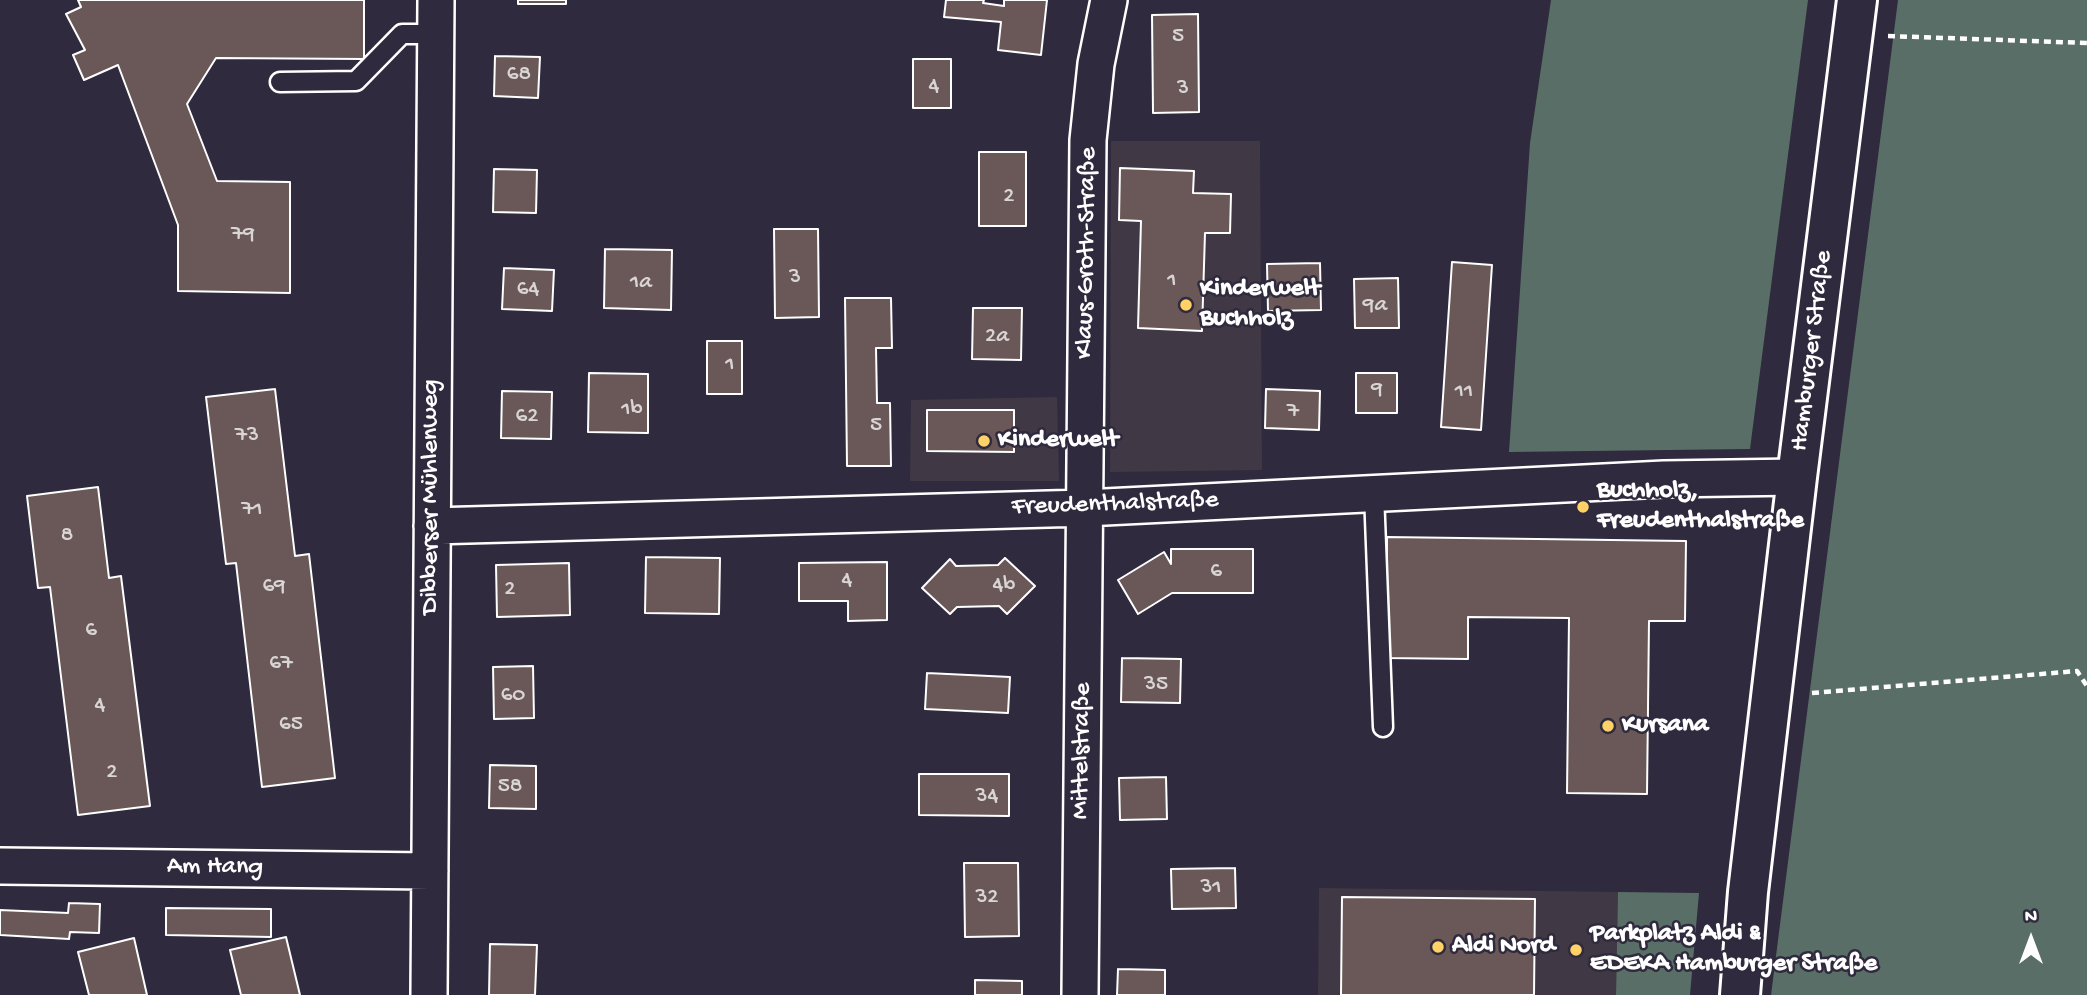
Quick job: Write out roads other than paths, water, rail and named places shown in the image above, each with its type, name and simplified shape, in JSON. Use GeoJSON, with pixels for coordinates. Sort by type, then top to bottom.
{"type":"FeatureCollection","features":[{"type":"Feature","properties":{"kind":"main road","name":"Hamburger Straße"},"geometry":{"type":"LineString","coordinates":[[1740,995],[1748,892],[1855,18]]}},
{"type":"Feature","properties":{"kind":"street","name":"Dibberser Mühlenweg"},"geometry":{"type":"LineString","coordinates":[[429,995],[436,0]]}},
{"type":"Feature","properties":{"kind":"street","name":"Klaus-Groth-Straße"},"geometry":{"type":"LineString","coordinates":[[1085,508],[1088,140],[1096,64],[1109,0]]}},
{"type":"Feature","properties":{"kind":"street","name":"Freudenthalstraße"},"geometry":{"type":"LineString","coordinates":[[432,526],[1085,508],[1664,479],[1797,477]]}},
{"type":"Feature","properties":{"kind":"street","name":"Mittelstraße"},"geometry":{"type":"LineString","coordinates":[[1080,995],[1085,508]]}},
{"type":"Feature","properties":{"kind":"street","name":"Am Hang"},"geometry":{"type":"LineString","coordinates":[[0,866],[430,870]]}},
{"type":"Feature","properties":{"kind":"lane"},"geometry":{"type":"LineString","coordinates":[[280,82],[356,81],[402,34],[436,34]]}},
{"type":"Feature","properties":{"kind":"lane"},"geometry":{"type":"LineString","coordinates":[[1374,493],[1383,727]]}},
{"type":"Feature","properties":{"kind":"place","name":"Kinderwelt Buchholz"},"geometry":{"type":"Point","coordinates":[1186,305]}},
{"type":"Feature","properties":{"kind":"place","name":"Kinderwelt"},"geometry":{"type":"Point","coordinates":[984,441]}},
{"type":"Feature","properties":{"kind":"place","name":"Buchholz, Freudenthalstraße"},"geometry":{"type":"Point","coordinates":[1583,507]}},
{"type":"Feature","properties":{"kind":"place","name":"Kursana"},"geometry":{"type":"Point","coordinates":[1608,726]}},
{"type":"Feature","properties":{"kind":"place","name":"Aldi Nord"},"geometry":{"type":"Point","coordinates":[1438,947]}},
{"type":"Feature","properties":{"kind":"place","name":"Parkplatz Aldi & EDEKA Hamburger Straße"},"geometry":{"type":"Point","coordinates":[1576,950]}}]}
